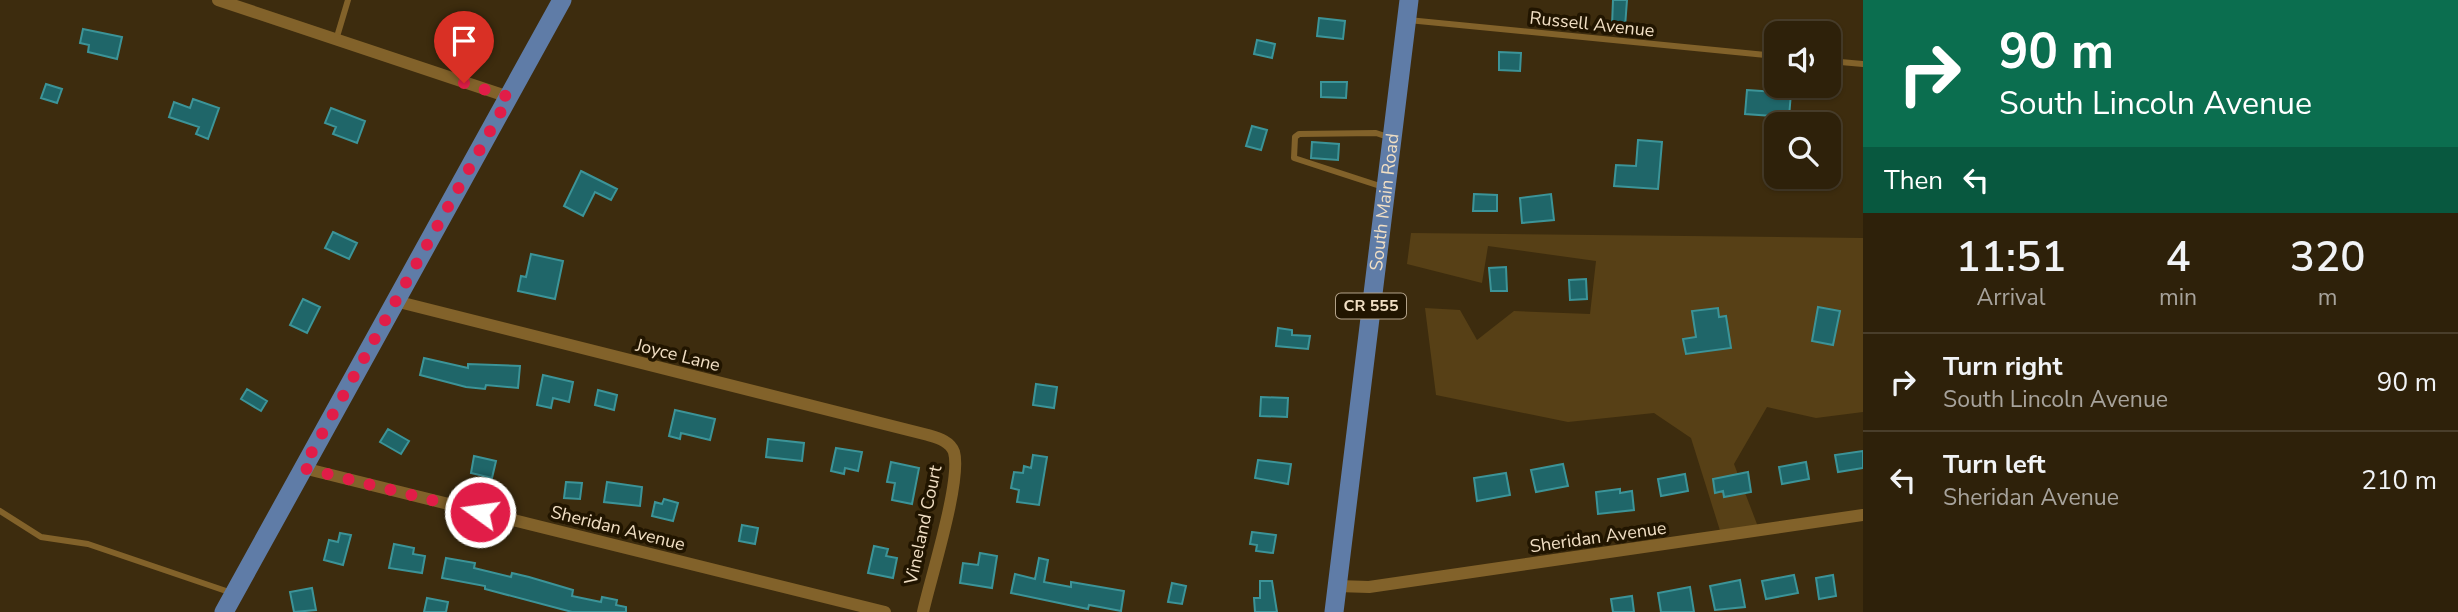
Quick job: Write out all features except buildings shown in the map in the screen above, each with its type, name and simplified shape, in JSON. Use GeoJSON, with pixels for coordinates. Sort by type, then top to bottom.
{"type":"FeatureCollection","features":[{"type":"Feature","properties":{"kind":"main road"},"geometry":{"type":"LineString","coordinates":[[224,612],[562,0]]}},
{"type":"Feature","properties":{"kind":"main road","name":"South Main Road"},"geometry":{"type":"LineString","coordinates":[[1334,612],[1409,0]]}},
{"type":"Feature","properties":{"kind":"street"},"geometry":{"type":"LineString","coordinates":[[218,0],[509,97]]}},
{"type":"Feature","properties":{"kind":"street","name":"Joyce Lane"},"geometry":{"type":"LineString","coordinates":[[395,301],[928,435],[950,446]]}},
{"type":"Feature","properties":{"kind":"street","name":"Vineland Court"},"geometry":{"type":"LineString","coordinates":[[923,612],[953,479],[955,460],[950,446]]}},
{"type":"Feature","properties":{"kind":"street","name":"Sheridan Avenue"},"geometry":{"type":"LineString","coordinates":[[303,468],[884,612]]}},
{"type":"Feature","properties":{"kind":"street","name":"Sheridan Avenue"},"geometry":{"type":"LineString","coordinates":[[1337,586],[1369,587],[1863,515]]}},
{"type":"Feature","properties":{"kind":"lane"},"geometry":{"type":"LineString","coordinates":[[336,40],[348,0]]}},
{"type":"Feature","properties":{"kind":"lane","name":"Russell Avenue"},"geometry":{"type":"LineString","coordinates":[[1406,20],[1764,55]]}},
{"type":"Feature","properties":{"kind":"lane"},"geometry":{"type":"LineString","coordinates":[[1841,62],[1863,64]]}},
{"type":"Feature","properties":{"kind":"lane"},"geometry":{"type":"LineString","coordinates":[[1385,187],[1294,158],[1293,147],[1299,134],[1376,133],[1391,139]]}},
{"type":"Feature","properties":{"kind":"lane"},"geometry":{"type":"LineString","coordinates":[[0,511],[41,537],[88,544],[234,593]]}},
{"type":"Feature","properties":{"kind":"shaded area"},"geometry":{"type":"Polygon","coordinates":[[[1411,233],[1863,238],[1863,412],[1816,418],[1767,407],[1734,464],[1760,532],[1722,537],[1691,438],[1654,413],[1568,422],[1436,395],[1425,308],[1460,310],[1477,340],[1514,311],[1590,314],[1596,261],[1488,246],[1482,283],[1407,264],[1411,233]]]}},
{"type":"Feature","properties":{"kind":"route"},"geometry":{"type":"LineString","coordinates":[[464,83],[509,97],[303,468],[480,512]]}}]}
